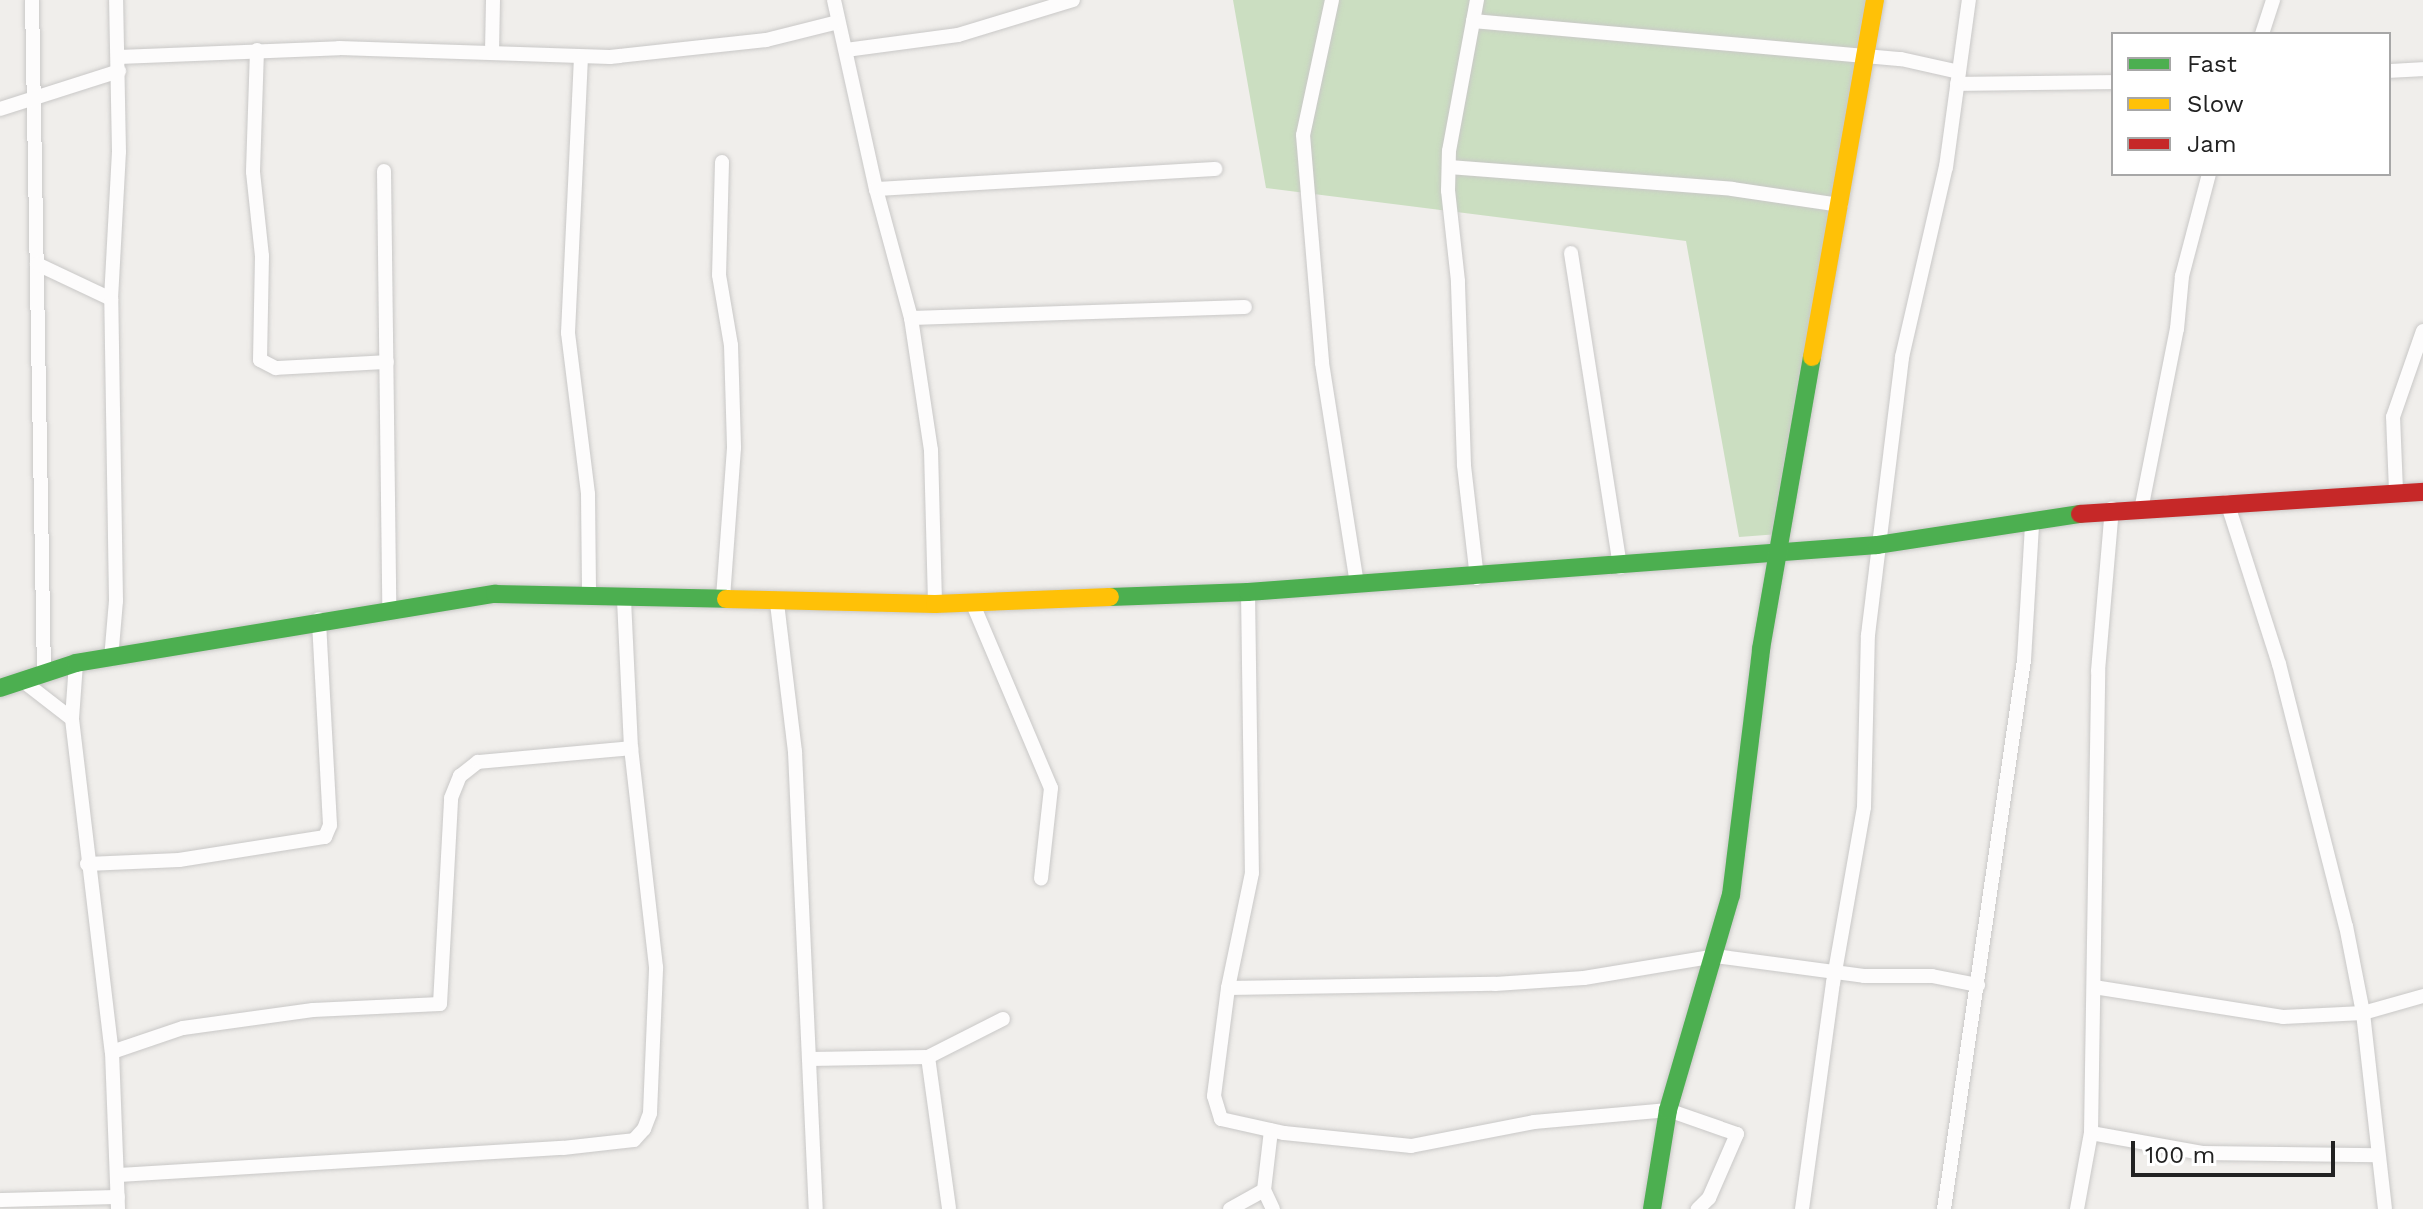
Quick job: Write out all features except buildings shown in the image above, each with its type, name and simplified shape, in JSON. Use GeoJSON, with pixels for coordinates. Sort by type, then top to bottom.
{"type":"FeatureCollection","features":[{"type":"Feature","properties":{"kind":"street"},"geometry":{"type":"LineString","coordinates":[[32,0],[44,675]]}},
{"type":"Feature","properties":{"kind":"street"},"geometry":{"type":"LineString","coordinates":[[111,659],[116,601],[111,299],[119,64],[116,0]]}},
{"type":"Feature","properties":{"kind":"street"},"geometry":{"type":"LineString","coordinates":[[492,52],[493,0]]}},
{"type":"Feature","properties":{"kind":"street"},"geometry":{"type":"LineString","coordinates":[[834,0],[876,189],[911,318],[931,450],[935,604]]}},
{"type":"Feature","properties":{"kind":"street"},"geometry":{"type":"LineString","coordinates":[[846,50],[958,35],[1073,0]]}},
{"type":"Feature","properties":{"kind":"street"},"geometry":{"type":"LineString","coordinates":[[1332,0],[1304,149],[1322,363],[1357,585]]}},
{"type":"Feature","properties":{"kind":"street"},"geometry":{"type":"LineString","coordinates":[[1477,0],[1449,167],[1464,465],[1477,578]]}},
{"type":"Feature","properties":{"kind":"street"},"geometry":{"type":"LineString","coordinates":[[1652,1209],[1668,1110],[1731,895],[1745,754],[1777,554],[1875,0]]}},
{"type":"Feature","properties":{"kind":"street"},"geometry":{"type":"LineString","coordinates":[[1802,1209],[1864,807],[1868,635],[1902,357],[1946,167],[1969,0]]}},
{"type":"Feature","properties":{"kind":"street"},"geometry":{"type":"LineString","coordinates":[[2263,32],[2273,0]]}},
{"type":"Feature","properties":{"kind":"street"},"geometry":{"type":"LineString","coordinates":[[1473,21],[1865,57],[1958,78],[2111,82]]}},
{"type":"Feature","properties":{"kind":"street"},"geometry":{"type":"LineString","coordinates":[[0,109],[33,100],[119,64],[257,50],[492,52],[581,57],[766,40],[838,22]]}},
{"type":"Feature","properties":{"kind":"street"},"geometry":{"type":"LineString","coordinates":[[257,50],[253,172],[262,256],[260,360],[276,368],[387,362]]}},
{"type":"Feature","properties":{"kind":"street"},"geometry":{"type":"LineString","coordinates":[[581,57],[568,321],[588,494],[589,597]]}},
{"type":"Feature","properties":{"kind":"street"},"geometry":{"type":"LineString","coordinates":[[2391,71],[2423,69]]}},
{"type":"Feature","properties":{"kind":"street"},"geometry":{"type":"LineString","coordinates":[[722,162],[719,289],[731,345],[734,448],[723,599]]}},
{"type":"Feature","properties":{"kind":"street"},"geometry":{"type":"LineString","coordinates":[[1449,167],[1732,189],[1841,205]]}},
{"type":"Feature","properties":{"kind":"street"},"geometry":{"type":"LineString","coordinates":[[876,189],[1215,169]]}},
{"type":"Feature","properties":{"kind":"street"},"geometry":{"type":"LineString","coordinates":[[384,171],[389,609]]}},
{"type":"Feature","properties":{"kind":"street"},"geometry":{"type":"LineString","coordinates":[[2141,510],[2177,329],[2182,276],[2208,176]]}},
{"type":"Feature","properties":{"kind":"street"},"geometry":{"type":"LineString","coordinates":[[1571,253],[1620,567]]}},
{"type":"Feature","properties":{"kind":"street"},"geometry":{"type":"LineString","coordinates":[[37,264],[111,299]]}},
{"type":"Feature","properties":{"kind":"street"},"geometry":{"type":"LineString","coordinates":[[911,318],[1245,307]]}},
{"type":"Feature","properties":{"kind":"street"},"geometry":{"type":"LineString","coordinates":[[2396,491],[2393,417],[2423,331]]}},
{"type":"Feature","properties":{"kind":"street"},"geometry":{"type":"LineString","coordinates":[[0,688],[76,663],[319,619],[495,594],[777,603],[935,604],[1248,592],[1477,578],[1877,545],[2032,524],[2112,509],[2141,510],[2396,491],[2423,492]]}},
{"type":"Feature","properties":{"kind":"street"},"geometry":{"type":"LineString","coordinates":[[2227,502],[2294,720],[2363,1013],[2385,1209]]}},
{"type":"Feature","properties":{"kind":"street"},"geometry":{"type":"LineString","coordinates":[[2077,1209],[2091,1133],[2098,671],[2112,509]]}},
{"type":"Feature","properties":{"kind":"street"},"geometry":{"type":"LineString","coordinates":[[1944,1209],[2024,660],[2032,524]]}},
{"type":"Feature","properties":{"kind":"street"},"geometry":{"type":"LineString","coordinates":[[1248,592],[1252,873],[1228,988],[1214,1096],[1221,1119],[1271,1130],[1411,1146],[1534,1122],[1668,1110],[1737,1134],[1709,1198],[1698,1209]]}},
{"type":"Feature","properties":{"kind":"street"},"geometry":{"type":"LineString","coordinates":[[119,1175],[634,1140],[650,1113],[656,967],[631,748],[624,599]]}},
{"type":"Feature","properties":{"kind":"street"},"geometry":{"type":"LineString","coordinates":[[972,602],[1051,788],[1041,878]]}},
{"type":"Feature","properties":{"kind":"street"},"geometry":{"type":"LineString","coordinates":[[777,603],[795,752],[816,1209]]}},
{"type":"Feature","properties":{"kind":"street"},"geometry":{"type":"LineString","coordinates":[[87,864],[179,860],[325,837],[330,825],[319,619]]}},
{"type":"Feature","properties":{"kind":"street"},"geometry":{"type":"LineString","coordinates":[[0,1200],[118,1203],[112,1052],[87,864],[72,719],[76,663]]}},
{"type":"Feature","properties":{"kind":"street"},"geometry":{"type":"LineString","coordinates":[[23,681],[72,719]]}},
{"type":"Feature","properties":{"kind":"street"},"geometry":{"type":"LineString","coordinates":[[112,1052],[183,1028],[313,1010],[440,1004],[451,798],[460,776],[478,762],[631,748]]}},
{"type":"Feature","properties":{"kind":"street"},"geometry":{"type":"LineString","coordinates":[[1228,988],[1495,984],[1584,978],[1715,956],[1838,973],[1932,976],[1978,985]]}},
{"type":"Feature","properties":{"kind":"street"},"geometry":{"type":"LineString","coordinates":[[2094,987],[2283,1017],[2363,1013],[2423,996]]}},
{"type":"Feature","properties":{"kind":"street"},"geometry":{"type":"LineString","coordinates":[[810,1059],[928,1057],[1003,1019]]}},
{"type":"Feature","properties":{"kind":"street"},"geometry":{"type":"LineString","coordinates":[[928,1057],[949,1209]]}},
{"type":"Feature","properties":{"kind":"street"},"geometry":{"type":"LineString","coordinates":[[1271,1130],[1264,1190],[1273,1209]]}},
{"type":"Feature","properties":{"kind":"street"},"geometry":{"type":"LineString","coordinates":[[2091,1133],[2202,1153],[2378,1155]]}},
{"type":"Feature","properties":{"kind":"street"},"geometry":{"type":"LineString","coordinates":[[1230,1209],[1264,1190]]}},
{"type":"Feature","properties":{"kind":"green space"},"geometry":{"type":"Polygon","coordinates":[[[1233,0],[1866,0],[1779,534],[1739,537],[1686,241],[1266,188],[1233,0]]]}},
{"type":"Feature","properties":{"kind":"traffic: fast"},"geometry":{"type":"LineString","coordinates":[[1652,1209],[1668,1110],[1731,895],[1761,649],[1812,357]]}},
{"type":"Feature","properties":{"kind":"traffic: fast"},"geometry":{"type":"LineString","coordinates":[[1110,597],[1248,592],[1877,545],[2080,514]]}},
{"type":"Feature","properties":{"kind":"traffic: fast"},"geometry":{"type":"LineString","coordinates":[[0,688],[76,663],[495,594],[726,599]]}},
{"type":"Feature","properties":{"kind":"traffic: slow"},"geometry":{"type":"LineString","coordinates":[[1812,357],[1875,0]]}},
{"type":"Feature","properties":{"kind":"traffic: slow"},"geometry":{"type":"LineString","coordinates":[[726,599],[935,604],[1110,597]]}},
{"type":"Feature","properties":{"kind":"traffic: jam"},"geometry":{"type":"LineString","coordinates":[[2080,514],[2423,492]]}}]}
